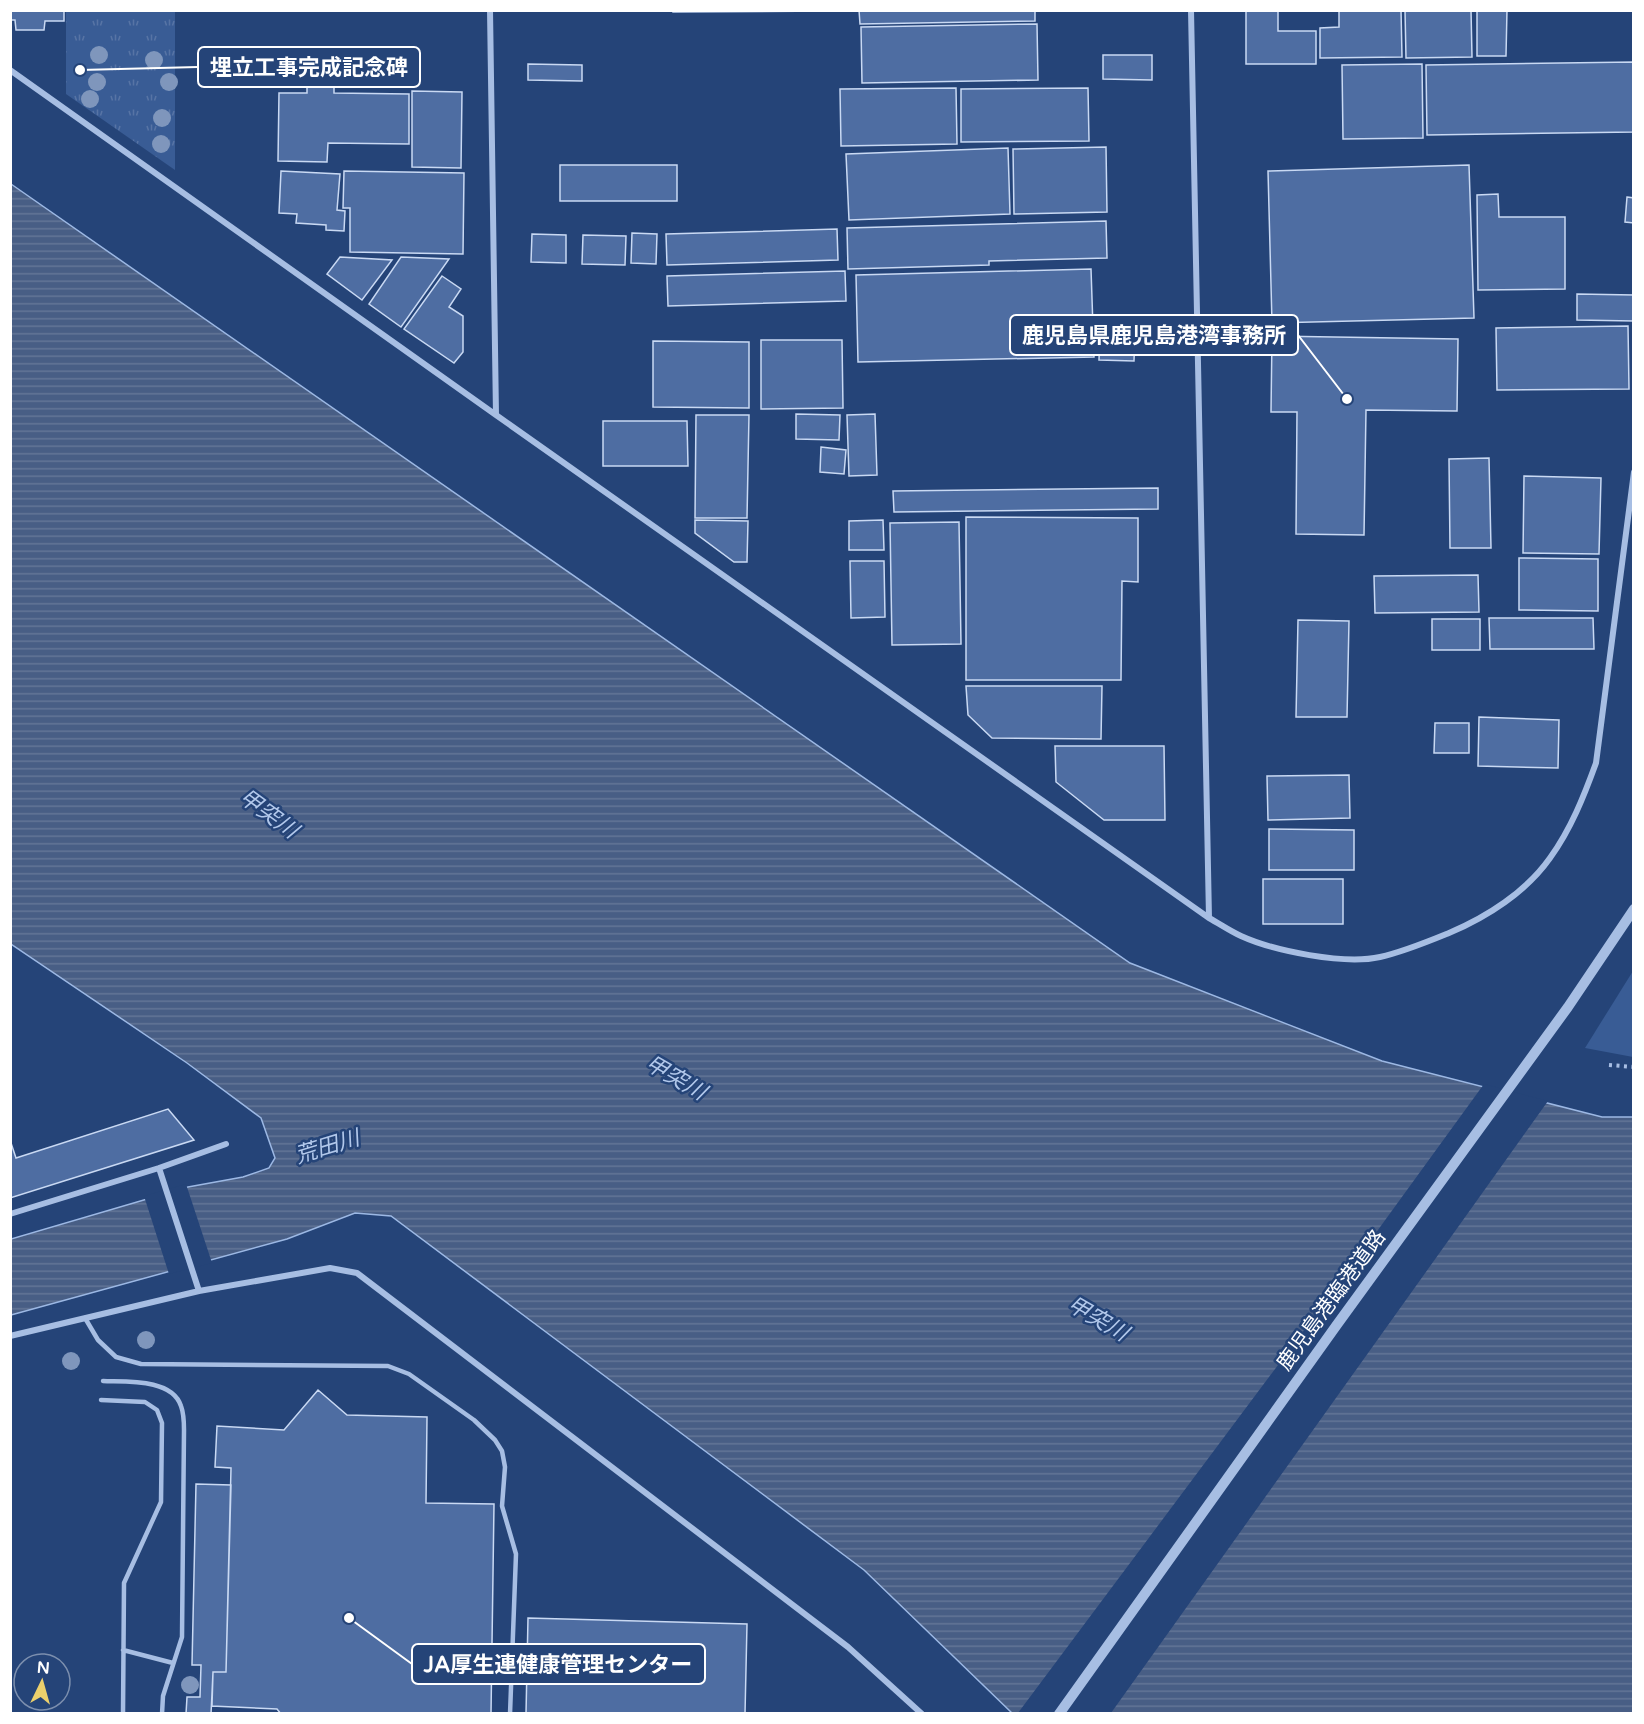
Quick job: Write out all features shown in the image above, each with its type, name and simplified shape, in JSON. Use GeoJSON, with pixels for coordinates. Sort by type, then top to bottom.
{"type":"FeatureCollection","features":[{"type":"Feature","properties":{"kind":"street"},"geometry":{"type":"LineString","coordinates":[[490,10],[496,415]]}},
{"type":"Feature","properties":{"kind":"street"},"geometry":{"type":"LineString","coordinates":[[1191,10],[1209,918]]}},
{"type":"Feature","properties":{"kind":"street"},"geometry":{"type":"LineString","coordinates":[[10,70],[1209,918],[1243,937],[1301,954],[1343,960],[1379,958],[1426,942],[1476,921],[1521,890],[1550,858],[1579,808],[1596,763],[1634,472]]}},
{"type":"Feature","properties":{"kind":"street","name":"鹿児島港臨港道路"},"geometry":{"type":"LineString","coordinates":[[1059,1713],[1568,1007],[1634,909]]}},
{"type":"Feature","properties":{"kind":"street"},"geometry":{"type":"LineString","coordinates":[[10,1214],[159,1168],[226,1144]]}},
{"type":"Feature","properties":{"kind":"street"},"geometry":{"type":"LineString","coordinates":[[159,1168],[199,1291]]}},
{"type":"Feature","properties":{"kind":"street"},"geometry":{"type":"LineString","coordinates":[[10,1335],[199,1291],[330,1268],[357,1273],[848,1647],[922,1713]]}},
{"type":"Feature","properties":{"kind":"lane"},"geometry":{"type":"LineString","coordinates":[[85,1318],[98,1340],[116,1357],[141,1364],[388,1366],[409,1374],[474,1420],[495,1440],[502,1451],[505,1467],[502,1506],[516,1554],[510,1713]]}},
{"type":"Feature","properties":{"kind":"lane"},"geometry":{"type":"LineString","coordinates":[[102,1381],[146,1382],[165,1389],[181,1403],[184,1430],[182,1637],[163,1696],[162,1713]]}},
{"type":"Feature","properties":{"kind":"lane"},"geometry":{"type":"LineString","coordinates":[[101,1400],[145,1402],[157,1410],[162,1423],[160,1502],[124,1583],[123,1713]]}},
{"type":"Feature","properties":{"kind":"lane"},"geometry":{"type":"LineString","coordinates":[[123,1650],[173,1663]]}},
{"type":"Feature","properties":{"kind":"path"},"geometry":{"type":"LineString","coordinates":[[1609,1065],[1634,1067]]}},
{"type":"Feature","properties":{"kind":"green space"},"geometry":{"type":"Polygon","coordinates":[[[66,11],[175,11],[175,170],[66,94],[66,11]]]}},
{"type":"Feature","properties":{"kind":"green space"},"geometry":{"type":"Polygon","coordinates":[[[1633,971],[1633,1057],[1585,1048],[1633,971]]]}},
{"type":"Feature","properties":{"kind":"water"},"geometry":{"type":"Polygon","coordinates":[[[11,184],[1130,963],[1382,1061],[1602,1117],[1633,1117],[1633,1713],[1012,1713],[864,1570],[391,1216],[355,1213],[287,1239],[11,1315],[11,1239],[188,1187],[243,1177],[269,1168],[275,1158],[261,1118],[187,1063],[11,944],[11,184]]]}},
{"type":"Feature","properties":{"kind":"pier"},"geometry":{"type":"Polygon","coordinates":[[[1484,1084],[1548,1101],[1111,1713],[1018,1713],[1346,1274],[1484,1084]]]}},
{"type":"Feature","properties":{"kind":"pier"},"geometry":{"type":"Polygon","coordinates":[[[186,1184],[212,1263],[169,1274],[144,1196],[186,1184]]]}},
{"type":"Feature","properties":{"kind":"building"},"geometry":{"type":"Polygon","coordinates":[[[10,10],[64,10],[64,21],[45,21],[44,30],[16,30],[15,20],[10,20],[10,10]]]}},
{"type":"Feature","properties":{"kind":"building"},"geometry":{"type":"Polygon","coordinates":[[[673,10],[833,10],[833,11],[673,12],[673,10]]]}},
{"type":"Feature","properties":{"kind":"building"},"geometry":{"type":"Polygon","coordinates":[[[859,10],[1035,10],[1035,21],[860,24],[859,10]]]}},
{"type":"Feature","properties":{"kind":"building"},"geometry":{"type":"Polygon","coordinates":[[[1246,10],[1278,10],[1278,31],[1316,31],[1316,64],[1246,64],[1246,10]]]}},
{"type":"Feature","properties":{"kind":"building"},"geometry":{"type":"Polygon","coordinates":[[[1339,10],[1401,10],[1402,57],[1320,58],[1320,28],[1339,27],[1339,10]]]}},
{"type":"Feature","properties":{"kind":"building"},"geometry":{"type":"Polygon","coordinates":[[[1405,10],[1471,10],[1472,57],[1406,58],[1405,10]]]}},
{"type":"Feature","properties":{"kind":"building"},"geometry":{"type":"Polygon","coordinates":[[[1477,10],[1507,10],[1506,56],[1477,56],[1477,10]]]}},
{"type":"Feature","properties":{"kind":"building"},"geometry":{"type":"Polygon","coordinates":[[[1037,24],[1038,80],[862,83],[861,27],[1037,24]]]}},
{"type":"Feature","properties":{"kind":"building"},"geometry":{"type":"Polygon","coordinates":[[[1103,55],[1152,55],[1152,80],[1103,79],[1103,55]]]}},
{"type":"Feature","properties":{"kind":"building"},"geometry":{"type":"Polygon","coordinates":[[[1634,62],[1634,132],[1427,135],[1426,65],[1634,62]]]}},
{"type":"Feature","properties":{"kind":"building"},"geometry":{"type":"Polygon","coordinates":[[[528,64],[582,65],[582,81],[528,80],[528,64]]]}},
{"type":"Feature","properties":{"kind":"building"},"geometry":{"type":"Polygon","coordinates":[[[1422,64],[1423,138],[1343,139],[1342,65],[1422,64]]]}},
{"type":"Feature","properties":{"kind":"building"},"geometry":{"type":"Polygon","coordinates":[[[307,74],[334,74],[334,93],[409,94],[409,144],[328,143],[327,162],[278,161],[279,93],[307,93],[307,74]]]}},
{"type":"Feature","properties":{"kind":"building"},"geometry":{"type":"Polygon","coordinates":[[[956,88],[957,144],[841,146],[840,89],[956,88]]]}},
{"type":"Feature","properties":{"kind":"building"},"geometry":{"type":"Polygon","coordinates":[[[1088,88],[1089,141],[961,142],[961,89],[1088,88]]]}},
{"type":"Feature","properties":{"kind":"building"},"geometry":{"type":"Polygon","coordinates":[[[412,91],[462,92],[461,168],[412,167],[412,91]]]}},
{"type":"Feature","properties":{"kind":"building"},"geometry":{"type":"Polygon","coordinates":[[[1106,147],[1107,212],[1014,214],[1013,149],[1106,147]]]}},
{"type":"Feature","properties":{"kind":"building"},"geometry":{"type":"Polygon","coordinates":[[[1008,148],[1010,214],[849,220],[846,154],[1008,148]]]}},
{"type":"Feature","properties":{"kind":"building"},"geometry":{"type":"Polygon","coordinates":[[[560,165],[677,165],[677,201],[560,201],[560,165]]]}},
{"type":"Feature","properties":{"kind":"building"},"geometry":{"type":"Polygon","coordinates":[[[1469,165],[1474,318],[1272,323],[1268,171],[1469,165]]]}},
{"type":"Feature","properties":{"kind":"building"},"geometry":{"type":"Polygon","coordinates":[[[281,171],[340,174],[337,210],[345,211],[344,231],[326,230],[326,225],[296,223],[297,214],[279,213],[281,171]]]}},
{"type":"Feature","properties":{"kind":"building"},"geometry":{"type":"Polygon","coordinates":[[[344,171],[464,173],[463,254],[350,252],[350,208],[343,208],[344,171]]]}},
{"type":"Feature","properties":{"kind":"building"},"geometry":{"type":"Polygon","coordinates":[[[1498,194],[1499,217],[1565,217],[1565,289],[1478,290],[1477,195],[1498,194]]]}},
{"type":"Feature","properties":{"kind":"building"},"geometry":{"type":"Polygon","coordinates":[[[1627,197],[1634,198],[1634,223],[1625,222],[1627,197]]]}},
{"type":"Feature","properties":{"kind":"building"},"geometry":{"type":"Polygon","coordinates":[[[1106,221],[1107,258],[989,261],[989,265],[848,269],[847,228],[1106,221]]]}},
{"type":"Feature","properties":{"kind":"building"},"geometry":{"type":"Polygon","coordinates":[[[837,229],[838,260],[667,265],[666,234],[837,229]]]}},
{"type":"Feature","properties":{"kind":"building"},"geometry":{"type":"Polygon","coordinates":[[[632,233],[657,234],[656,264],[631,263],[632,233]]]}},
{"type":"Feature","properties":{"kind":"building"},"geometry":{"type":"Polygon","coordinates":[[[532,234],[566,235],[566,263],[531,262],[532,234]]]}},
{"type":"Feature","properties":{"kind":"building"},"geometry":{"type":"Polygon","coordinates":[[[583,235],[626,236],[625,265],[582,264],[583,235]]]}},
{"type":"Feature","properties":{"kind":"building"},"geometry":{"type":"Polygon","coordinates":[[[340,257],[392,260],[362,300],[327,274],[340,257]]]}},
{"type":"Feature","properties":{"kind":"building"},"geometry":{"type":"Polygon","coordinates":[[[401,257],[449,259],[401,327],[369,304],[401,257]]]}},
{"type":"Feature","properties":{"kind":"building"},"geometry":{"type":"Polygon","coordinates":[[[1091,269],[1094,357],[858,362],[856,275],[1091,269]]]}},
{"type":"Feature","properties":{"kind":"building"},"geometry":{"type":"Polygon","coordinates":[[[845,271],[846,301],[668,306],[667,276],[845,271]]]}},
{"type":"Feature","properties":{"kind":"building"},"geometry":{"type":"Polygon","coordinates":[[[442,276],[461,289],[449,307],[463,316],[463,352],[454,363],[404,329],[442,276]]]}},
{"type":"Feature","properties":{"kind":"building"},"geometry":{"type":"Polygon","coordinates":[[[1577,294],[1634,295],[1634,321],[1577,320],[1577,294]]]}},
{"type":"Feature","properties":{"kind":"building"},"geometry":{"type":"Polygon","coordinates":[[[1628,326],[1629,389],[1497,390],[1496,328],[1628,326]]]}},
{"type":"Feature","properties":{"kind":"building"},"geometry":{"type":"Polygon","coordinates":[[[1100,331],[1135,332],[1134,361],[1099,360],[1100,331]]]}},
{"type":"Feature","properties":{"kind":"building"},"geometry":{"type":"Polygon","coordinates":[[[1272,336],[1458,339],[1457,411],[1366,410],[1364,535],[1296,534],[1297,412],[1271,412],[1272,336]]]}},
{"type":"Feature","properties":{"kind":"building"},"geometry":{"type":"Polygon","coordinates":[[[761,340],[842,340],[843,408],[761,409],[761,340]]]}},
{"type":"Feature","properties":{"kind":"building"},"geometry":{"type":"Polygon","coordinates":[[[653,341],[749,342],[749,408],[653,407],[653,341]]]}},
{"type":"Feature","properties":{"kind":"building"},"geometry":{"type":"Polygon","coordinates":[[[796,414],[840,415],[839,440],[796,439],[796,414]]]}},
{"type":"Feature","properties":{"kind":"building"},"geometry":{"type":"Polygon","coordinates":[[[875,414],[877,475],[849,476],[847,415],[875,414]]]}},
{"type":"Feature","properties":{"kind":"building"},"geometry":{"type":"Polygon","coordinates":[[[696,415],[749,415],[747,518],[695,518],[696,415]]]}},
{"type":"Feature","properties":{"kind":"building"},"geometry":{"type":"Polygon","coordinates":[[[603,421],[687,421],[688,466],[603,466],[603,421]]]}},
{"type":"Feature","properties":{"kind":"building"},"geometry":{"type":"Polygon","coordinates":[[[821,447],[846,450],[844,474],[820,472],[821,447]]]}},
{"type":"Feature","properties":{"kind":"building"},"geometry":{"type":"Polygon","coordinates":[[[1489,458],[1491,548],[1450,548],[1449,459],[1489,458]]]}},
{"type":"Feature","properties":{"kind":"building"},"geometry":{"type":"Polygon","coordinates":[[[1524,476],[1601,478],[1599,554],[1523,553],[1524,476]]]}},
{"type":"Feature","properties":{"kind":"building"},"geometry":{"type":"Polygon","coordinates":[[[1158,488],[1158,509],[894,512],[893,491],[1158,488]]]}},
{"type":"Feature","properties":{"kind":"building"},"geometry":{"type":"Polygon","coordinates":[[[966,517],[1138,518],[1138,582],[1122,581],[1121,680],[966,680],[966,517]]]}},
{"type":"Feature","properties":{"kind":"building"},"geometry":{"type":"Polygon","coordinates":[[[695,520],[748,521],[747,562],[734,562],[695,533],[695,520]]]}},
{"type":"Feature","properties":{"kind":"building"},"geometry":{"type":"Polygon","coordinates":[[[883,520],[884,550],[849,550],[849,521],[883,520]]]}},
{"type":"Feature","properties":{"kind":"building"},"geometry":{"type":"Polygon","coordinates":[[[959,522],[961,644],[892,645],[890,523],[959,522]]]}},
{"type":"Feature","properties":{"kind":"building"},"geometry":{"type":"Polygon","coordinates":[[[1519,558],[1598,559],[1598,611],[1519,610],[1519,558]]]}},
{"type":"Feature","properties":{"kind":"building"},"geometry":{"type":"Polygon","coordinates":[[[850,561],[884,561],[885,617],[851,618],[850,561]]]}},
{"type":"Feature","properties":{"kind":"building"},"geometry":{"type":"Polygon","coordinates":[[[1478,575],[1479,612],[1375,613],[1374,576],[1478,575]]]}},
{"type":"Feature","properties":{"kind":"building"},"geometry":{"type":"Polygon","coordinates":[[[1489,618],[1593,618],[1594,649],[1490,649],[1489,618]]]}},
{"type":"Feature","properties":{"kind":"building"},"geometry":{"type":"Polygon","coordinates":[[[1432,619],[1480,619],[1480,650],[1432,650],[1432,619]]]}},
{"type":"Feature","properties":{"kind":"building"},"geometry":{"type":"Polygon","coordinates":[[[1298,620],[1349,621],[1347,717],[1296,717],[1298,620]]]}},
{"type":"Feature","properties":{"kind":"building"},"geometry":{"type":"Polygon","coordinates":[[[966,686],[1102,686],[1101,739],[992,738],[968,715],[966,686]]]}},
{"type":"Feature","properties":{"kind":"building"},"geometry":{"type":"Polygon","coordinates":[[[1479,717],[1559,720],[1558,768],[1478,766],[1479,717]]]}},
{"type":"Feature","properties":{"kind":"building"},"geometry":{"type":"Polygon","coordinates":[[[1435,723],[1469,723],[1469,753],[1434,753],[1435,723]]]}},
{"type":"Feature","properties":{"kind":"building"},"geometry":{"type":"Polygon","coordinates":[[[1055,746],[1164,746],[1165,820],[1104,820],[1056,782],[1055,746]]]}},
{"type":"Feature","properties":{"kind":"building"},"geometry":{"type":"Polygon","coordinates":[[[1349,775],[1350,818],[1268,820],[1267,776],[1349,775]]]}},
{"type":"Feature","properties":{"kind":"building"},"geometry":{"type":"Polygon","coordinates":[[[1269,829],[1354,830],[1354,870],[1269,870],[1269,829]]]}},
{"type":"Feature","properties":{"kind":"building"},"geometry":{"type":"Polygon","coordinates":[[[1263,879],[1343,879],[1343,924],[1263,924],[1263,879]]]}},
{"type":"Feature","properties":{"kind":"building"},"geometry":{"type":"Polygon","coordinates":[[[168,1109],[194,1140],[10,1198],[10,1140],[16,1158],[168,1109]]]}},
{"type":"Feature","properties":{"kind":"building"},"geometry":{"type":"Polygon","coordinates":[[[318,1390],[347,1415],[427,1417],[426,1503],[494,1504],[491,1714],[281,1714],[277,1709],[212,1706],[213,1672],[226,1672],[231,1468],[215,1467],[217,1426],[284,1430],[318,1390]]]}},
{"type":"Feature","properties":{"kind":"building"},"geometry":{"type":"Polygon","coordinates":[[[196,1484],[231,1485],[226,1672],[213,1672],[211,1714],[186,1714],[187,1697],[200,1697],[201,1665],[192,1665],[196,1484]]]}},
{"type":"Feature","properties":{"kind":"building"},"geometry":{"type":"Polygon","coordinates":[[[528,1618],[747,1624],[745,1714],[526,1714],[528,1618]]]}},
{"type":"Feature","properties":{"kind":"place","name":"埋立工事完成記念碑"},"geometry":{"type":"Point","coordinates":[80,70]}},
{"type":"Feature","properties":{"kind":"place","name":"鹿児島県鹿児島港湾事務所"},"geometry":{"type":"Point","coordinates":[1347,399]}},
{"type":"Feature","properties":{"kind":"place","name":"JA厚生連健康管理センター"},"geometry":{"type":"Point","coordinates":[349,1618]}},
{"type":"Feature","properties":{"kind":"water label","name":"甲突川"},"geometry":{"type":"Point","coordinates":[269,813]}},
{"type":"Feature","properties":{"kind":"water label","name":"甲突川"},"geometry":{"type":"Point","coordinates":[676,1077]}},
{"type":"Feature","properties":{"kind":"water label","name":"荒田川"},"geometry":{"type":"Point","coordinates":[327,1146]}},
{"type":"Feature","properties":{"kind":"water label","name":"甲突川"},"geometry":{"type":"Point","coordinates":[1098,1318]}}]}
